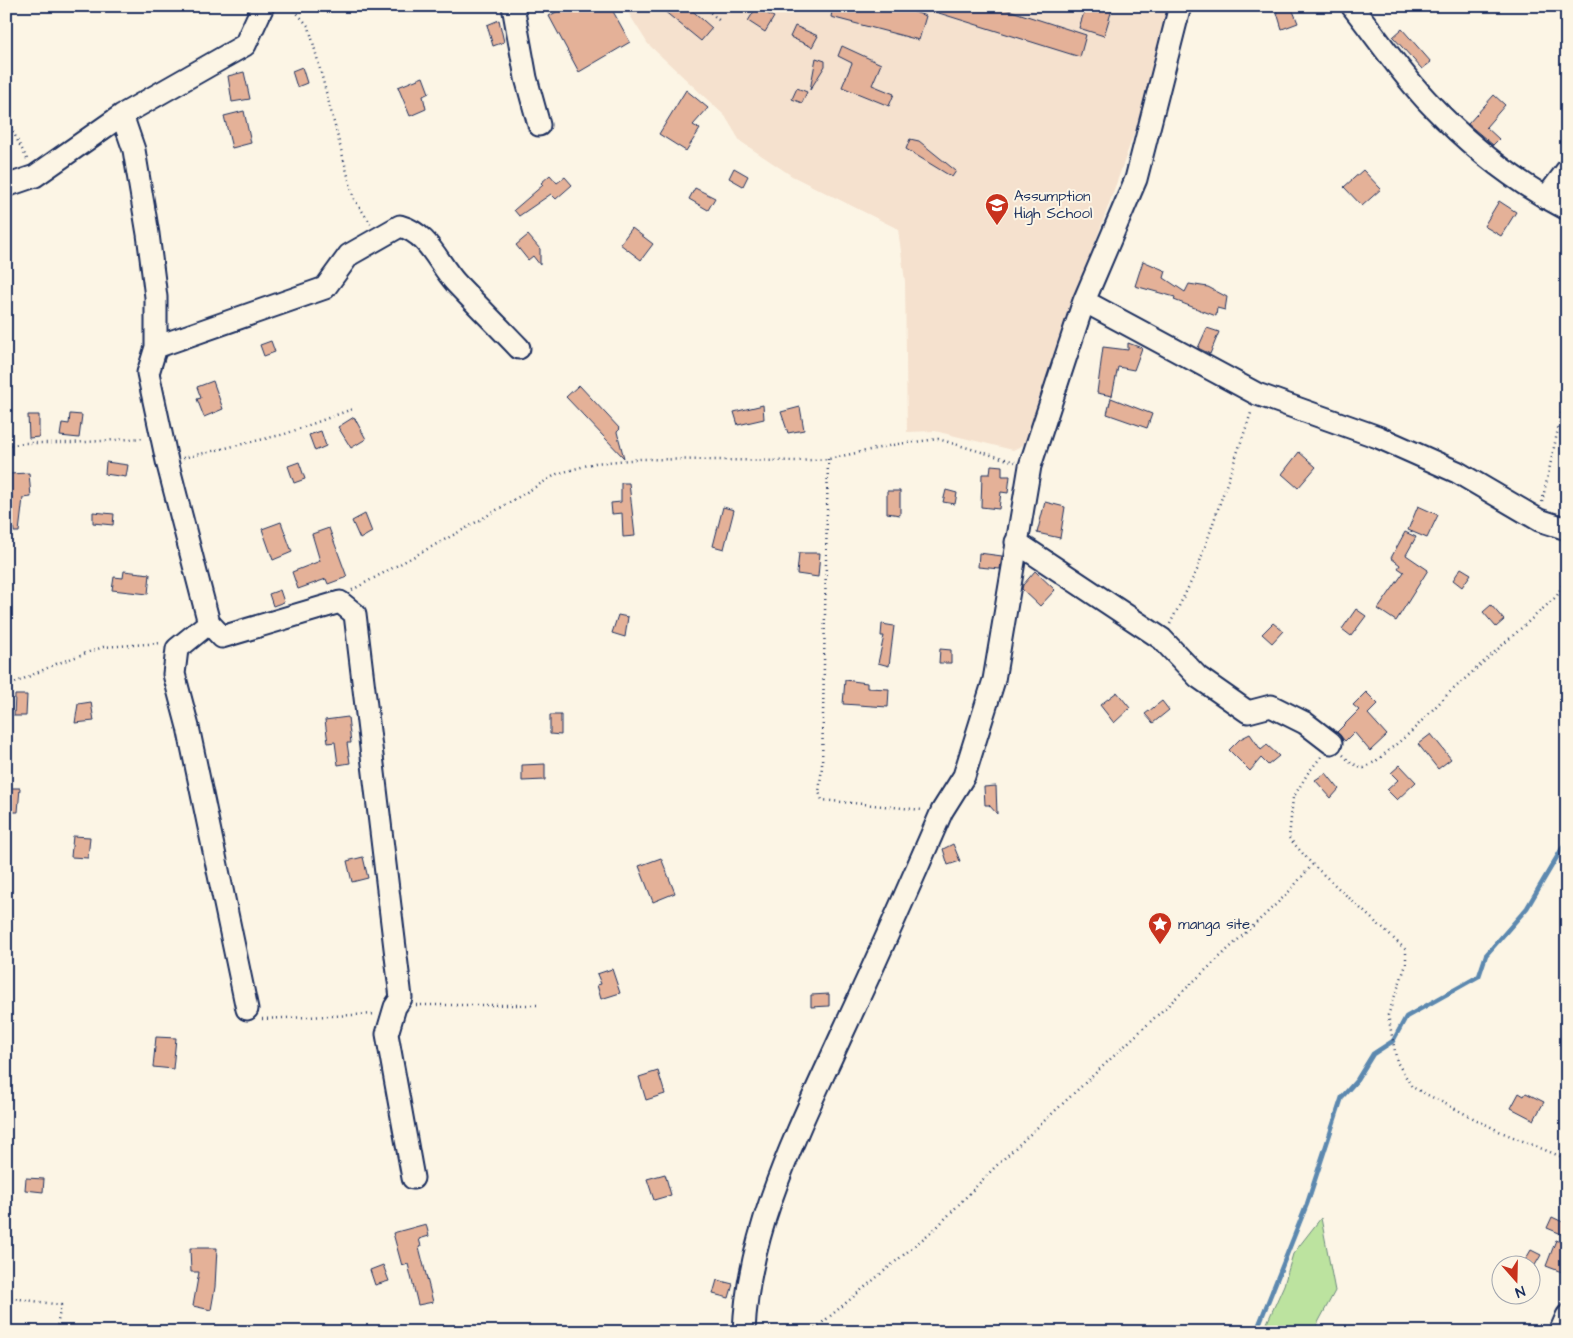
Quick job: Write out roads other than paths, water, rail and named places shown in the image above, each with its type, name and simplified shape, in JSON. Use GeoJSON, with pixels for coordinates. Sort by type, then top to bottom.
{"type":"FeatureCollection","features":[{"type":"Feature","properties":{"kind":"street"},"geometry":{"type":"LineString","coordinates":[[6,186],[35,176],[122,115],[245,45],[264,6]]}},
{"type":"Feature","properties":{"kind":"street"},"geometry":{"type":"LineString","coordinates":[[513,6],[526,78],[539,124]]}},
{"type":"Feature","properties":{"kind":"street"},"geometry":{"type":"LineString","coordinates":[[744,1332],[745,1304],[762,1225],[794,1139],[942,811],[964,776],[994,680],[1030,466],[1084,301],[1136,179],[1180,6]]}},
{"type":"Feature","properties":{"kind":"street"},"geometry":{"type":"LineString","coordinates":[[1352,6],[1430,103],[1470,144],[1546,198],[1567,209]]}},
{"type":"Feature","properties":{"kind":"street"},"geometry":{"type":"LineString","coordinates":[[122,115],[134,150],[156,296],[156,347],[148,372],[161,437],[210,622],[222,637],[340,602],[355,614],[397,1006],[386,1034],[413,1178]]}},
{"type":"Feature","properties":{"kind":"street"},"geometry":{"type":"LineString","coordinates":[[1546,198],[1567,170]]}},
{"type":"Feature","properties":{"kind":"street"},"geometry":{"type":"LineString","coordinates":[[156,347],[325,288],[349,255],[400,226],[412,230],[429,245],[454,281],[519,348]]}},
{"type":"Feature","properties":{"kind":"street"},"geometry":{"type":"LineString","coordinates":[[1084,301],[1257,394],[1378,437],[1457,472],[1539,520],[1567,529]]}},
{"type":"Feature","properties":{"kind":"street"},"geometry":{"type":"LineString","coordinates":[[1016,542],[1162,639],[1198,678],[1248,712],[1271,706],[1305,723],[1331,743]]}},
{"type":"Feature","properties":{"kind":"street"},"geometry":{"type":"LineString","coordinates":[[210,622],[177,649],[174,674],[188,727],[247,1009]]}},
{"type":"Feature","properties":{"kind":"street"},"geometry":{"type":"LineString","coordinates":[[1560,1332],[1567,1316]]}},
{"type":"Feature","properties":{"kind":"waterway"},"geometry":{"type":"LineString","coordinates":[[1256,1332],[1307,1204],[1342,1097],[1357,1080],[1373,1054],[1393,1041],[1406,1017],[1479,976],[1486,955],[1527,908],[1567,840]]}},
{"type":"Feature","properties":{"kind":"place","name":"Assumption High School"},"geometry":{"type":"Point","coordinates":[997,226]}},
{"type":"Feature","properties":{"kind":"place","name":"manga site"},"geometry":{"type":"Point","coordinates":[1160,945]}}]}
